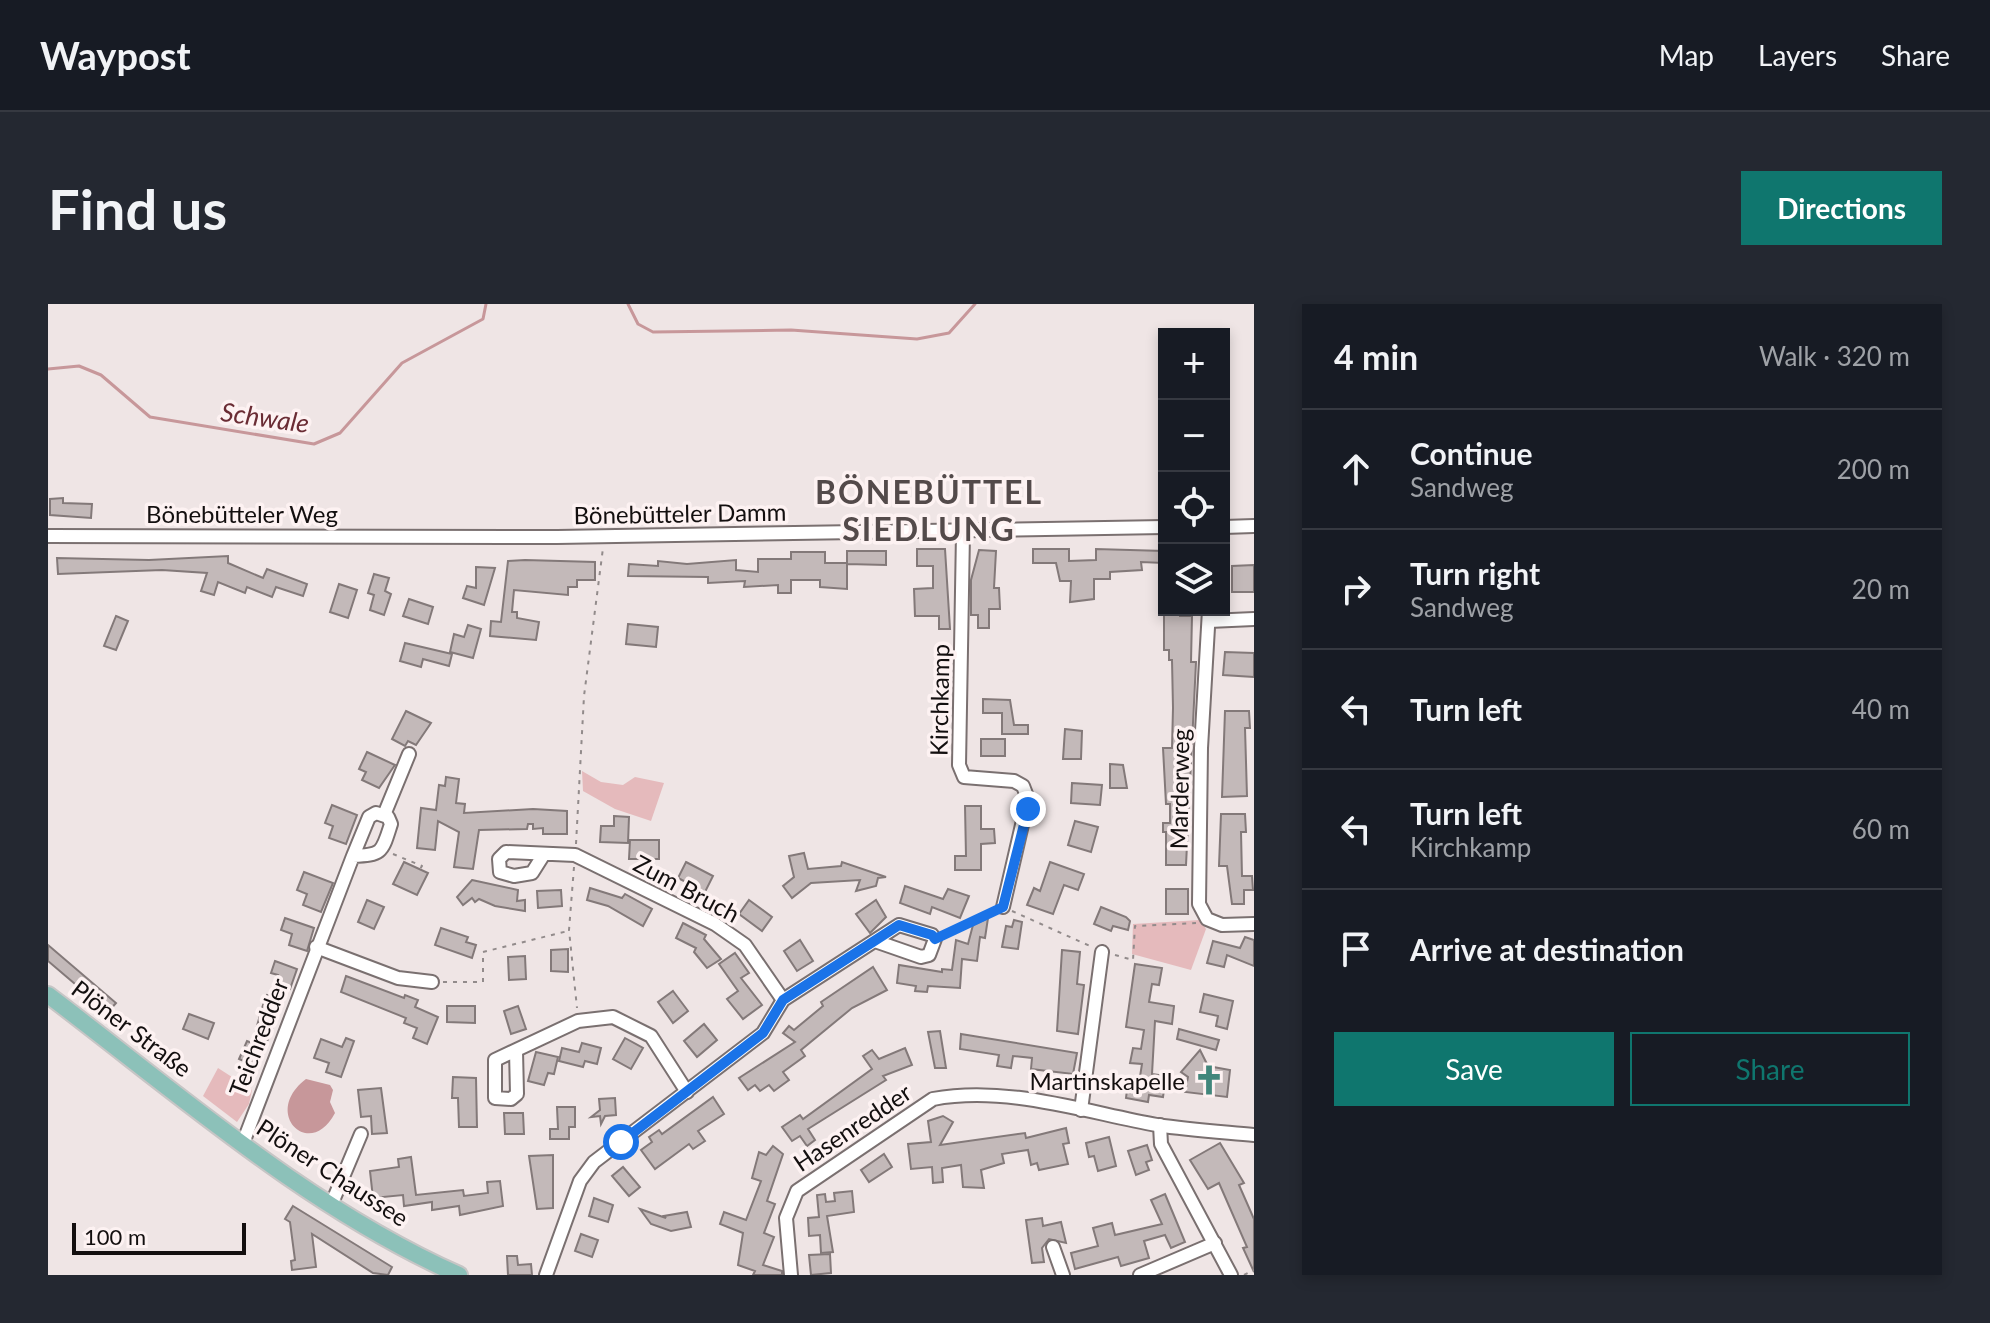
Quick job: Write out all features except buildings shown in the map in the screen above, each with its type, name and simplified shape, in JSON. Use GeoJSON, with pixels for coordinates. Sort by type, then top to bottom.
{"type":"FeatureCollection","features":[{"type":"Feature","properties":{"kind":"main road","name":"Plöner Straße"},"geometry":{"type":"LineString","coordinates":[[48,995],[187,1100]]}},
{"type":"Feature","properties":{"kind":"main road","name":"Plöner Chaussee"},"geometry":{"type":"LineString","coordinates":[[187,1100],[243,1143],[332,1203],[459,1275]]}},
{"type":"Feature","properties":{"kind":"street"},"geometry":{"type":"LineString","coordinates":[[1230,527],[1254,526]]}},
{"type":"Feature","properties":{"kind":"street","name":"Bönebütteler Damm"},"geometry":{"type":"LineString","coordinates":[[436,535],[557,537],[963,533],[1158,527]]}},
{"type":"Feature","properties":{"kind":"street","name":"Kirchkamp"},"geometry":{"type":"LineString","coordinates":[[963,533],[959,765],[964,777],[1014,781],[1023,786],[1028,799],[1003,907]]}},
{"type":"Feature","properties":{"kind":"street","name":"Bönebütteler Weg"},"geometry":{"type":"LineString","coordinates":[[48,536],[436,535]]}},
{"type":"Feature","properties":{"kind":"street","name":"Marderweg"},"geometry":{"type":"LineString","coordinates":[[1207,919],[1199,904],[1199,889],[1201,748],[1209,616]]}},
{"type":"Feature","properties":{"kind":"street"},"geometry":{"type":"LineString","coordinates":[[1220,616],[1254,619]]}},
{"type":"Feature","properties":{"kind":"street"},"geometry":{"type":"LineString","coordinates":[[353,856],[375,855],[383,849],[391,824],[384,815],[409,754]]}},
{"type":"Feature","properties":{"kind":"street","name":"Teichredder"},"geometry":{"type":"LineString","coordinates":[[243,1143],[316,947],[369,817],[376,813],[384,815]]}},
{"type":"Feature","properties":{"kind":"street","name":"Zum Bruch"},"geometry":{"type":"LineString","coordinates":[[544,854],[575,855],[715,924],[745,945],[783,1000]]}},
{"type":"Feature","properties":{"kind":"street"},"geometry":{"type":"LineString","coordinates":[[1207,919],[1222,925],[1254,924]]}},
{"type":"Feature","properties":{"kind":"street"},"geometry":{"type":"LineString","coordinates":[[546,1275],[580,1181],[594,1162],[763,1033],[783,1000],[875,941],[905,924],[935,939],[929,955],[921,957],[875,941]]}},
{"type":"Feature","properties":{"kind":"street"},"geometry":{"type":"LineString","coordinates":[[316,947],[398,978],[432,982]]}},
{"type":"Feature","properties":{"kind":"street"},"geometry":{"type":"LineString","coordinates":[[1081,1110],[1102,952]]}},
{"type":"Feature","properties":{"kind":"street"},"geometry":{"type":"LineString","coordinates":[[516,1051],[578,1021],[613,1017],[651,1036],[687,1092]]}},
{"type":"Feature","properties":{"kind":"street","name":"Hasenredder"},"geometry":{"type":"LineString","coordinates":[[791,1275],[786,1218],[797,1191],[933,1099],[959,1094],[989,1096],[1160,1125],[1254,1135]]}},
{"type":"Feature","properties":{"kind":"street"},"geometry":{"type":"LineString","coordinates":[[1160,1125],[1161,1144],[1231,1275]]}},
{"type":"Feature","properties":{"kind":"street"},"geometry":{"type":"LineString","coordinates":[[332,1203],[361,1134]]}},
{"type":"Feature","properties":{"kind":"street"},"geometry":{"type":"LineString","coordinates":[[1140,1275],[1215,1243]]}},
{"type":"Feature","properties":{"kind":"street"},"geometry":{"type":"LineString","coordinates":[[1053,1247],[1063,1275]]}},
{"type":"Feature","properties":{"kind":"path"},"geometry":{"type":"LineString","coordinates":[[578,1021],[569,930],[584,696],[605,535]]}},
{"type":"Feature","properties":{"kind":"path"},"geometry":{"type":"LineString","coordinates":[[383,849],[422,866],[420,869]]}},
{"type":"Feature","properties":{"kind":"path"},"geometry":{"type":"LineString","coordinates":[[935,939],[1003,907],[1102,952],[1133,960],[1135,926],[1199,923],[1207,919]]}},
{"type":"Feature","properties":{"kind":"path"},"geometry":{"type":"LineString","coordinates":[[432,982],[483,982],[483,952],[569,930]]}},
{"type":"Feature","properties":{"kind":"path"},"geometry":{"type":"LineString","coordinates":[[1243,1275],[1254,1270]]}},
{"type":"Feature","properties":{"kind":"shaded area"},"geometry":{"type":"Polygon","coordinates":[[[582,771],[601,782],[623,785],[635,777],[664,783],[651,821],[615,809],[583,791],[582,771]]]}},
{"type":"Feature","properties":{"kind":"shaded area"},"geometry":{"type":"Polygon","coordinates":[[[1200,920],[1206,929],[1191,970],[1132,954],[1133,924],[1200,920]]]}},
{"type":"Feature","properties":{"kind":"shaded area"},"geometry":{"type":"Polygon","coordinates":[[[218,1068],[252,1090],[249,1104],[237,1122],[203,1096],[218,1068]]]}},
{"type":"Feature","properties":{"kind":"shaded area"},"geometry":{"type":"Polygon","coordinates":[[[306,1079],[330,1085],[333,1090],[330,1102],[335,1113],[325,1127],[314,1133],[294,1127],[289,1117],[288,1105],[293,1092],[306,1079]]]}},
{"type":"Feature","properties":{"kind":"waterway","name":"Schwale"},"geometry":{"type":"LineString","coordinates":[[48,369],[79,366],[101,375],[150,417],[314,444],[340,433],[402,363],[483,319],[486,304]]}},
{"type":"Feature","properties":{"kind":"waterway","name":"Schwale"},"geometry":{"type":"LineString","coordinates":[[628,304],[638,324],[653,332],[791,330],[917,339],[949,333],[975,304]]}},
{"type":"Feature","properties":{"kind":"place","name":"Martinskapelle"},"geometry":{"type":"Point","coordinates":[1209,1080]}},
{"type":"Feature","properties":{"kind":"district","name":"BÖNEBÜTTEL SIEDLUNG"},"geometry":{"type":"Point","coordinates":[929,510]}},
{"type":"Feature","properties":{"kind":"route"},"geometry":{"type":"LineString","coordinates":[[621,1142],[763,1033],[783,1000],[899,925],[905,924],[935,939],[1003,907],[1028,809]]}}]}
